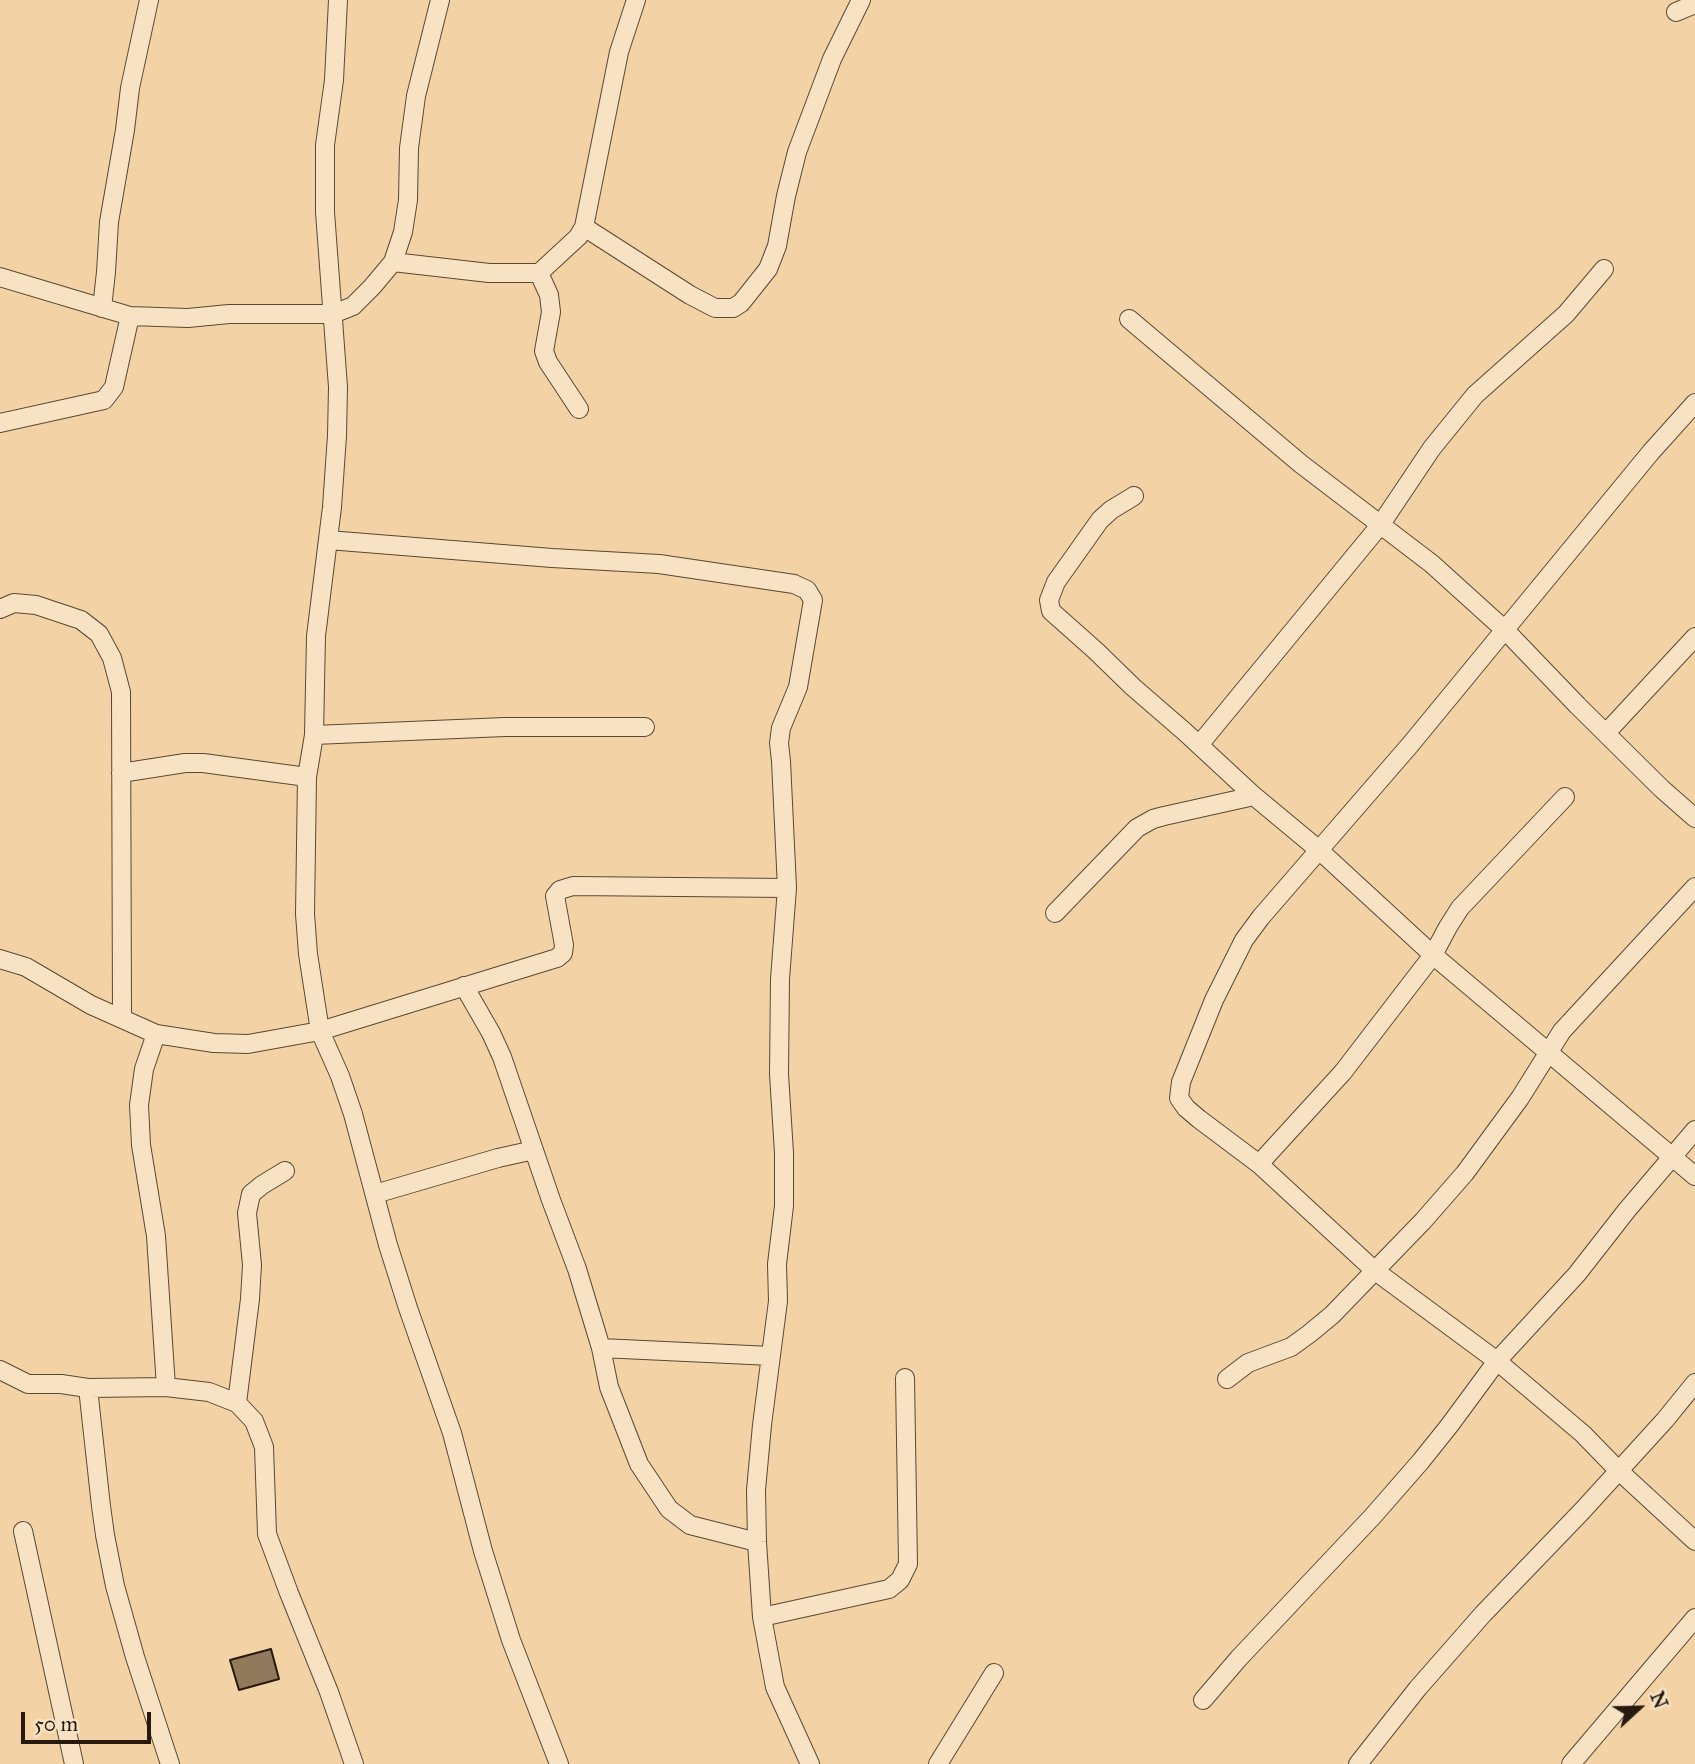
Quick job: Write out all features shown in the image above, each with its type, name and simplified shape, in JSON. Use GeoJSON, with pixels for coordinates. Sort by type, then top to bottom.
{"type":"FeatureCollection","features":[{"type":"Feature","properties":{"kind":"street"},"geometry":{"type":"LineString","coordinates":[[102,308],[109,222],[130,88],[149,0]]}},
{"type":"Feature","properties":{"kind":"street"},"geometry":{"type":"LineString","coordinates":[[338,0],[334,80],[325,145],[329,289],[338,387],[337,436],[316,636],[314,735],[307,777],[308,954],[320,1031],[353,1114],[408,1308],[452,1433],[483,1551],[511,1640],[559,1764]]}},
{"type":"Feature","properties":{"kind":"street"},"geometry":{"type":"LineString","coordinates":[[0,277],[130,316],[188,318],[229,314],[333,314],[353,306],[393,262],[403,232],[416,96],[440,0]]}},
{"type":"Feature","properties":{"kind":"street"},"geometry":{"type":"LineString","coordinates":[[393,262],[489,273],[539,273],[578,237],[584,227],[619,52],[636,0]]}},
{"type":"Feature","properties":{"kind":"street"},"geometry":{"type":"LineString","coordinates":[[584,227],[690,295],[716,307],[733,308],[741,303],[768,269],[777,246],[797,152],[832,59],[860,0]]}},
{"type":"Feature","properties":{"kind":"street"},"geometry":{"type":"LineString","coordinates":[[1676,12],[1695,4]]}},
{"type":"Feature","properties":{"kind":"street"},"geometry":{"type":"LineString","coordinates":[[1199,746],[1381,524],[1432,448],[1475,395],[1566,314],[1604,268]]}},
{"type":"Feature","properties":{"kind":"street"},"geometry":{"type":"LineString","coordinates":[[539,273],[550,295],[551,312],[544,351],[548,362],[579,409]]}},
{"type":"Feature","properties":{"kind":"street"},"geometry":{"type":"LineString","coordinates":[[0,423],[104,400],[114,387],[130,316]]}},
{"type":"Feature","properties":{"kind":"street"},"geometry":{"type":"LineString","coordinates":[[1129,319],[1301,464],[1432,564],[1506,631],[1662,789],[1695,818]]}},
{"type":"Feature","properties":{"kind":"street"},"geometry":{"type":"LineString","coordinates":[[1695,403],[1651,452],[1410,745],[1261,917],[1244,940],[1214,1000],[1181,1082],[1179,1098],[1186,1108],[1259,1164],[1301,1201],[1374,1270],[1497,1361],[1583,1434],[1695,1541]]}},
{"type":"Feature","properties":{"kind":"street"},"geometry":{"type":"LineString","coordinates":[[1134,496],[1100,520],[1056,582],[1049,600],[1051,611],[1254,796],[1319,850],[1433,956],[1695,1176]]}},
{"type":"Feature","properties":{"kind":"street"},"geometry":{"type":"LineString","coordinates":[[328,540],[659,564],[794,584],[807,590],[813,600],[798,687],[781,728],[779,743],[787,888],[780,979],[779,1074],[784,1153],[783,1206],[777,1264],[778,1301],[756,1490],[762,1617],[775,1687],[810,1764]]}},
{"type":"Feature","properties":{"kind":"street"},"geometry":{"type":"LineString","coordinates":[[0,609],[14,603],[36,605],[81,620],[99,634],[112,658],[121,692],[122,1018]]}},
{"type":"Feature","properties":{"kind":"street"},"geometry":{"type":"LineString","coordinates":[[1606,733],[1695,637]]}},
{"type":"Feature","properties":{"kind":"street"},"geometry":{"type":"LineString","coordinates":[[314,735],[505,727],[645,727]]}},
{"type":"Feature","properties":{"kind":"street"},"geometry":{"type":"LineString","coordinates":[[121,773],[185,763],[203,763],[307,777]]}},
{"type":"Feature","properties":{"kind":"street"},"geometry":{"type":"LineString","coordinates":[[1055,914],[1137,828],[1153,819],[1254,796]]}},
{"type":"Feature","properties":{"kind":"street"},"geometry":{"type":"LineString","coordinates":[[1259,1164],[1343,1072],[1433,956],[1460,908],[1565,797]]}},
{"type":"Feature","properties":{"kind":"street"},"geometry":{"type":"LineString","coordinates":[[0,959],[26,967],[91,1005],[156,1034],[214,1043],[247,1044],[320,1031],[557,958],[563,953],[564,945],[555,896],[560,890],[573,886],[787,888]]}},
{"type":"Feature","properties":{"kind":"street"},"geometry":{"type":"LineString","coordinates":[[1227,1379],[1248,1363],[1291,1347],[1309,1334],[1332,1315],[1423,1221],[1465,1173],[1520,1098],[1562,1031],[1695,887]]}},
{"type":"Feature","properties":{"kind":"street"},"geometry":{"type":"LineString","coordinates":[[464,986],[496,1045],[577,1269],[601,1348],[609,1387],[639,1464],[669,1509],[690,1525],[757,1542]]}},
{"type":"Feature","properties":{"kind":"street"},"geometry":{"type":"LineString","coordinates":[[156,1034],[144,1069],[139,1105],[141,1145],[156,1236],[166,1387]]}},
{"type":"Feature","properties":{"kind":"street"},"geometry":{"type":"LineString","coordinates":[[1203,1700],[1421,1461],[1497,1361],[1577,1275],[1695,1130]]}},
{"type":"Feature","properties":{"kind":"street"},"geometry":{"type":"LineString","coordinates":[[375,1195],[486,1161],[534,1150]]}},
{"type":"Feature","properties":{"kind":"street"},"geometry":{"type":"LineString","coordinates":[[237,1402],[250,1299],[251,1265],[247,1213],[251,1194],[285,1171]]}},
{"type":"Feature","properties":{"kind":"street"},"geometry":{"type":"LineString","coordinates":[[601,1348],[771,1356]]}},
{"type":"Feature","properties":{"kind":"street"},"geometry":{"type":"LineString","coordinates":[[0,1370],[28,1384],[61,1384],[89,1388],[166,1387],[209,1392],[237,1402],[254,1422],[264,1447],[267,1534],[329,1692],[347,1762]]}},
{"type":"Feature","properties":{"kind":"street"},"geometry":{"type":"LineString","coordinates":[[762,1617],[889,1589],[900,1580],[908,1564],[905,1378]]}},
{"type":"Feature","properties":{"kind":"street"},"geometry":{"type":"LineString","coordinates":[[1358,1764],[1418,1688],[1475,1623],[1583,1510],[1695,1383]]}},
{"type":"Feature","properties":{"kind":"street"},"geometry":{"type":"LineString","coordinates":[[89,1388],[101,1506],[115,1587],[170,1764]]}},
{"type":"Feature","properties":{"kind":"street"},"geometry":{"type":"LineString","coordinates":[[23,1531],[74,1764]]}},
{"type":"Feature","properties":{"kind":"street"},"geometry":{"type":"LineString","coordinates":[[1571,1764],[1695,1618]]}},
{"type":"Feature","properties":{"kind":"street"},"geometry":{"type":"LineString","coordinates":[[938,1764],[994,1673]]}},
{"type":"Feature","properties":{"kind":"building"},"geometry":{"type":"Polygon","coordinates":[[[271,1649],[279,1679],[239,1690],[230,1660],[271,1649]]]}}]}
